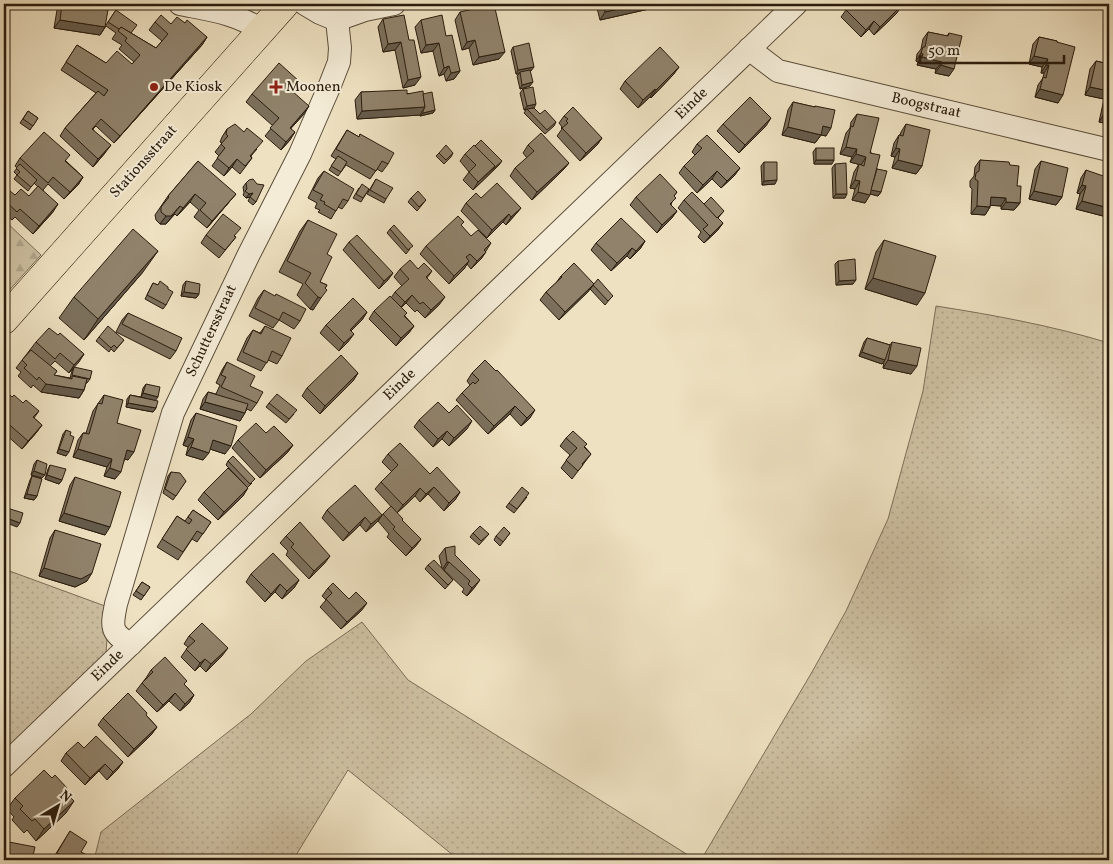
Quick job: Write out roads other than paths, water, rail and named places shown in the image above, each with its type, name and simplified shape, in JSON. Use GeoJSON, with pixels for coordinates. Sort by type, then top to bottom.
{"type":"FeatureCollection","features":[{"type":"Feature","properties":{"kind":"main road","name":"Stationsstraat"},"geometry":{"type":"LineString","coordinates":[[4,320],[285,4]]}},
{"type":"Feature","properties":{"kind":"street"},"geometry":{"type":"LineString","coordinates":[[180,4],[232,15],[247,20],[261,30]]}},
{"type":"Feature","properties":{"kind":"street"},"geometry":{"type":"LineString","coordinates":[[305,4],[337,20],[364,10],[394,4]]}},
{"type":"Feature","properties":{"kind":"street","name":"Einde"},"geometry":{"type":"LineString","coordinates":[[4,766],[796,4]]}},
{"type":"Feature","properties":{"kind":"street","name":"Schuttersstraat"},"geometry":{"type":"LineString","coordinates":[[131,644],[118,637],[112,625],[116,604],[174,413],[248,256],[300,154],[330,85],[338,62],[340,48],[337,20]]}},
{"type":"Feature","properties":{"kind":"street","name":"Boogstraat"},"geometry":{"type":"LineString","coordinates":[[749,49],[778,71],[1109,150]]}},
{"type":"Feature","properties":{"kind":"place","name":"De Kiosk"},"geometry":{"type":"Point","coordinates":[154,87]}},
{"type":"Feature","properties":{"kind":"place","name":"Moonen"},"geometry":{"type":"Point","coordinates":[276,87]}}]}
